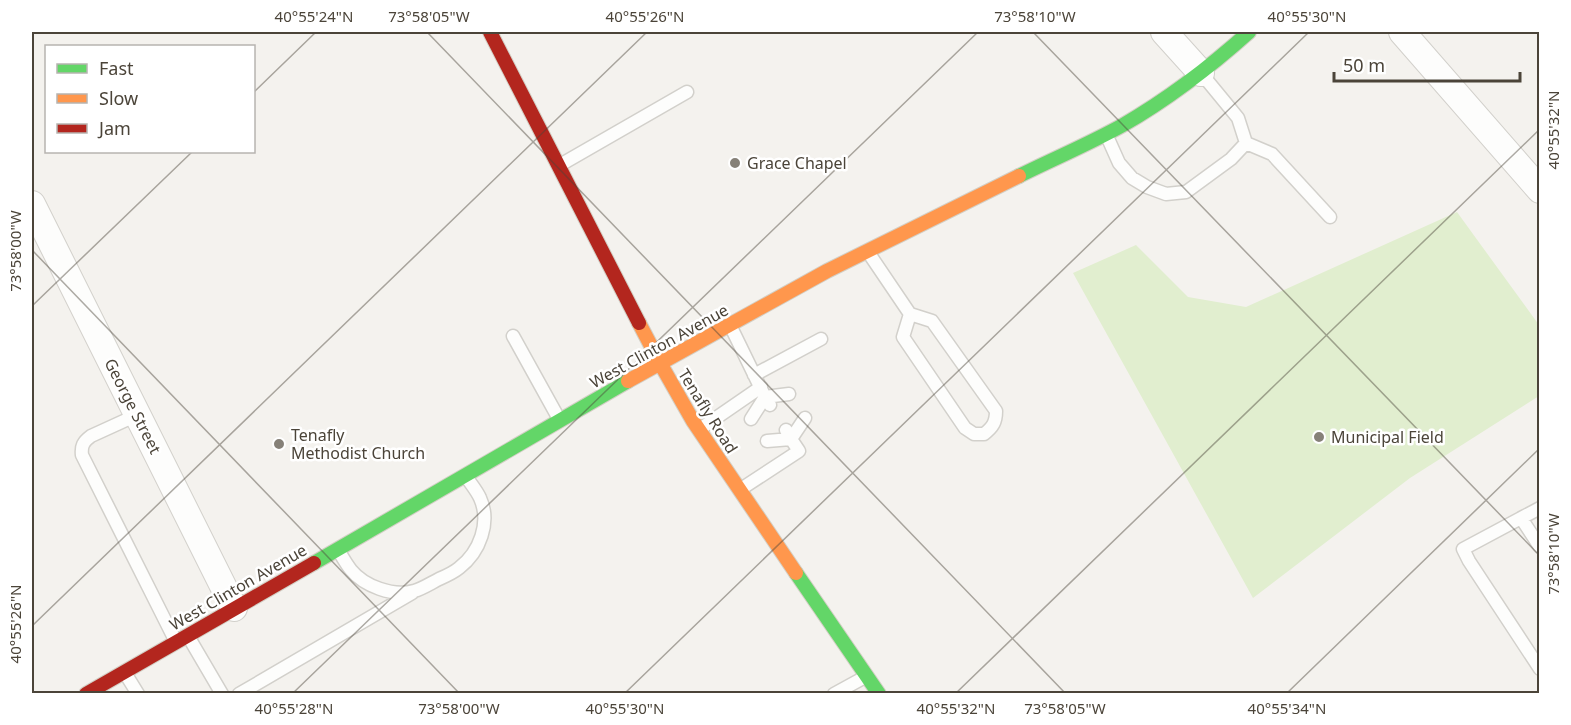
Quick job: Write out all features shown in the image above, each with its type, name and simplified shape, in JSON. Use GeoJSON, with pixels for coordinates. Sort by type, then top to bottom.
{"type":"FeatureCollection","features":[{"type":"Feature","properties":{"kind":"street","name":"Tenafly Road"},"geometry":{"type":"LineString","coordinates":[[490,32],[660,363],[699,430],[879,693]]}},
{"type":"Feature","properties":{"kind":"street"},"geometry":{"type":"LineString","coordinates":[[1164,32],[1201,73]]}},
{"type":"Feature","properties":{"kind":"street","name":"West Clinton Avenue"},"geometry":{"type":"LineString","coordinates":[[86,693],[730,324],[868,251],[1121,126],[1201,73],[1249,32]]}},
{"type":"Feature","properties":{"kind":"street"},"geometry":{"type":"LineString","coordinates":[[1402,32],[1539,190]]}},
{"type":"Feature","properties":{"kind":"street","name":"George Street"},"geometry":{"type":"LineString","coordinates":[[32,204],[234,608]]}},
{"type":"Feature","properties":{"kind":"lane"},"geometry":{"type":"LineString","coordinates":[[1201,73],[1238,118],[1246,143],[1272,154],[1330,217]]}},
{"type":"Feature","properties":{"kind":"lane"},"geometry":{"type":"LineString","coordinates":[[558,166],[687,92]]}},
{"type":"Feature","properties":{"kind":"lane"},"geometry":{"type":"LineString","coordinates":[[1106,133],[1119,163],[1132,178],[1166,194],[1186,192],[1231,159],[1246,143]]}},
{"type":"Feature","properties":{"kind":"lane"},"geometry":{"type":"LineString","coordinates":[[868,251],[910,314],[932,321],[996,411],[996,420],[984,434],[974,434],[965,428],[903,337],[910,314]]}},
{"type":"Feature","properties":{"kind":"lane"},"geometry":{"type":"LineString","coordinates":[[730,324],[765,396]]}},
{"type":"Feature","properties":{"kind":"lane"},"geometry":{"type":"LineString","coordinates":[[513,336],[560,421]]}},
{"type":"Feature","properties":{"kind":"lane"},"geometry":{"type":"LineString","coordinates":[[754,375],[821,339]]}},
{"type":"Feature","properties":{"kind":"lane"},"geometry":{"type":"LineString","coordinates":[[699,430],[765,396],[789,394]]}},
{"type":"Feature","properties":{"kind":"lane"},"geometry":{"type":"LineString","coordinates":[[751,419],[765,396]]}},
{"type":"Feature","properties":{"kind":"lane"},"geometry":{"type":"LineString","coordinates":[[137,415],[84,441],[81,448],[82,455],[181,638],[222,693]]}},
{"type":"Feature","properties":{"kind":"lane"},"geometry":{"type":"LineString","coordinates":[[767,441],[789,434],[805,418]]}},
{"type":"Feature","properties":{"kind":"lane"},"geometry":{"type":"LineString","coordinates":[[740,490],[799,451],[789,434]]}},
{"type":"Feature","properties":{"kind":"lane"},"geometry":{"type":"LineString","coordinates":[[239,693],[458,569],[471,555],[482,537],[485,525],[480,498],[466,476]]}},
{"type":"Feature","properties":{"kind":"lane"},"geometry":{"type":"LineString","coordinates":[[1539,508],[1463,549],[1539,669]]}},
{"type":"Feature","properties":{"kind":"lane"},"geometry":{"type":"LineString","coordinates":[[1521,518],[1539,547]]}},
{"type":"Feature","properties":{"kind":"lane"},"geometry":{"type":"LineString","coordinates":[[337,549],[350,569],[372,585],[403,593],[416,591]]}},
{"type":"Feature","properties":{"kind":"lane"},"geometry":{"type":"LineString","coordinates":[[124,672],[138,693]]}},
{"type":"Feature","properties":{"kind":"lane"},"geometry":{"type":"LineString","coordinates":[[834,693],[866,676]]}},
{"type":"Feature","properties":{"kind":"green space","name":"Municipal Field"},"geometry":{"type":"Polygon","coordinates":[[[1457,212],[1539,325],[1539,396],[1410,478],[1253,598],[1073,273],[1136,245],[1188,297],[1246,307],[1457,212]]]}},
{"type":"Feature","properties":{"kind":"traffic: fast"},"geometry":{"type":"LineString","coordinates":[[1019,176],[1097,139],[1140,115],[1188,82],[1249,32]]}},
{"type":"Feature","properties":{"kind":"traffic: fast"},"geometry":{"type":"LineString","coordinates":[[314,563],[628,381]]}},
{"type":"Feature","properties":{"kind":"traffic: fast"},"geometry":{"type":"LineString","coordinates":[[796,573],[879,694]]}},
{"type":"Feature","properties":{"kind":"traffic: slow"},"geometry":{"type":"LineString","coordinates":[[628,381],[827,271],[1019,176]]}},
{"type":"Feature","properties":{"kind":"traffic: slow"},"geometry":{"type":"LineString","coordinates":[[639,323],[693,421],[796,573]]}},
{"type":"Feature","properties":{"kind":"traffic: jam"},"geometry":{"type":"LineString","coordinates":[[490,32],[639,323]]}},
{"type":"Feature","properties":{"kind":"traffic: jam"},"geometry":{"type":"LineString","coordinates":[[86,694],[314,563]]}},
{"type":"Feature","properties":{"kind":"place","name":"Grace Chapel"},"geometry":{"type":"Point","coordinates":[735,163]}},
{"type":"Feature","properties":{"kind":"place","name":"Municipal Field"},"geometry":{"type":"Point","coordinates":[1319,437]}},
{"type":"Feature","properties":{"kind":"place","name":"Tenafly Methodist Church"},"geometry":{"type":"Point","coordinates":[279,444]}}]}
